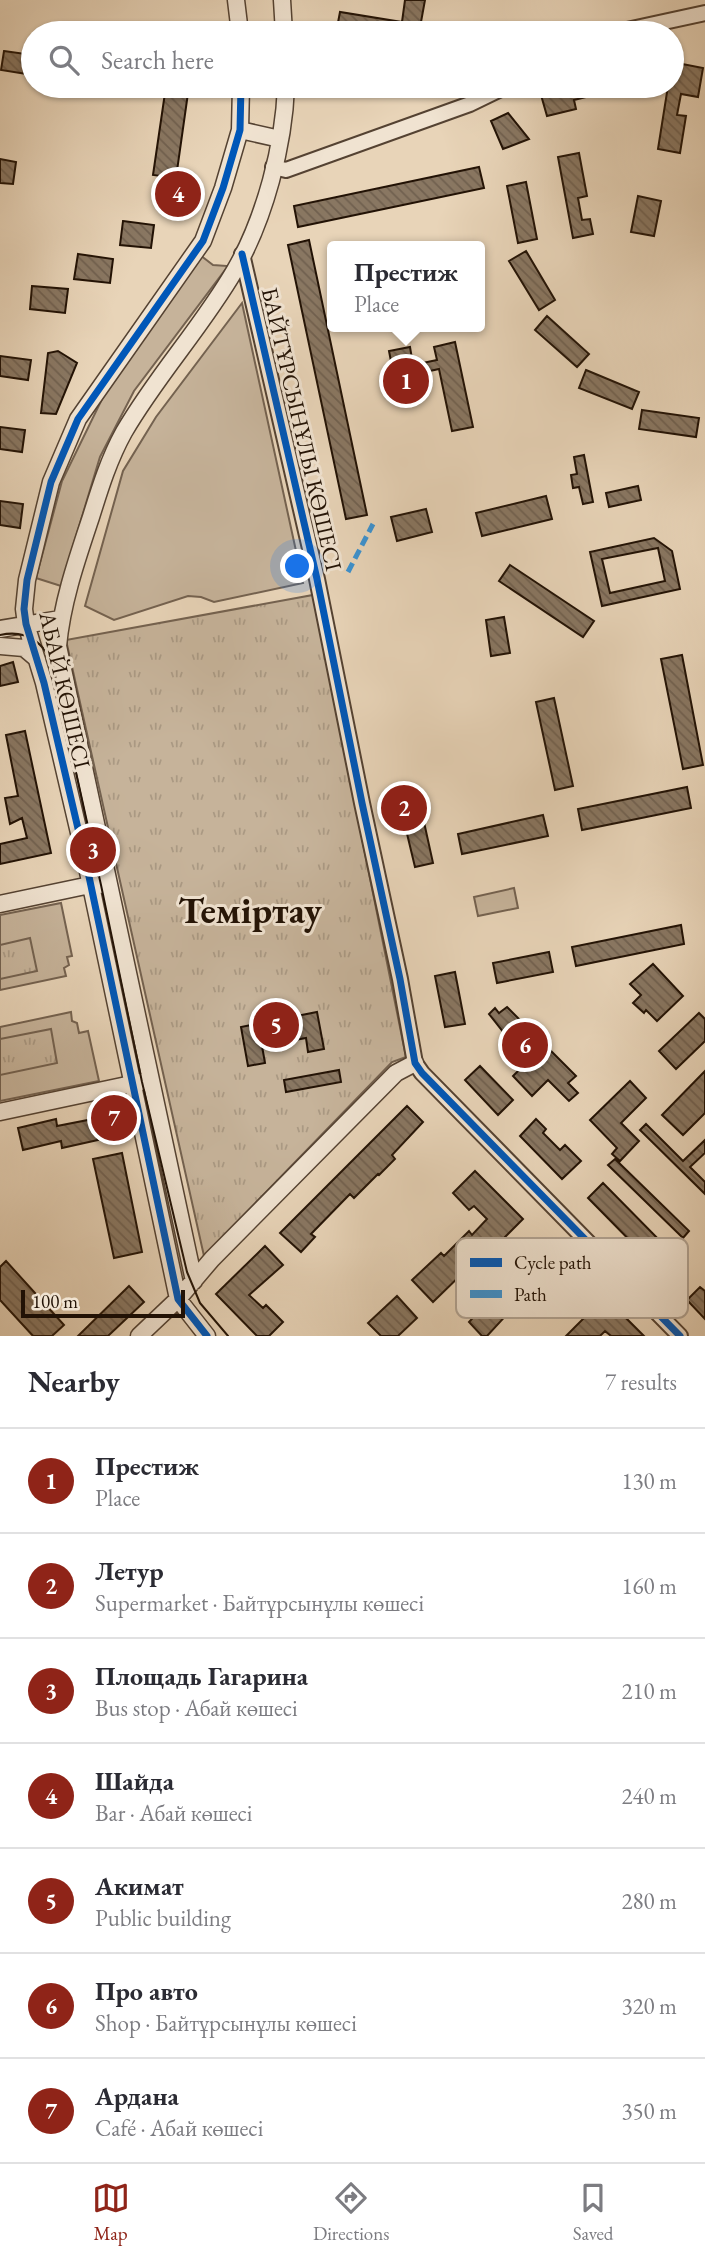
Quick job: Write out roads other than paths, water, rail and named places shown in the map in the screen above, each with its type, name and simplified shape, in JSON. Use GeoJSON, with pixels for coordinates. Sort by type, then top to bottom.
{"type":"FeatureCollection","features":[{"type":"Feature","properties":{"kind":"street"},"geometry":{"type":"LineString","coordinates":[[236,0],[239,21]]}},
{"type":"Feature","properties":{"kind":"street"},"geometry":{"type":"LineString","coordinates":[[282,0],[283,21]]}},
{"type":"Feature","properties":{"kind":"street"},"geometry":{"type":"LineString","coordinates":[[668,21],[705,13]]}},
{"type":"Feature","properties":{"kind":"street","name":"АБАЙ КӨШЕСІ"},"geometry":{"type":"LineString","coordinates":[[207,1336],[178,1299],[90,885],[24,609],[27,580],[51,482],[78,419],[203,241],[223,188],[240,130],[241,98]]}},
{"type":"Feature","properties":{"kind":"street","name":"АБАЙ КӨШЕСІ"},"geometry":{"type":"LineString","coordinates":[[194,1281],[58,646],[60,619],[106,470],[122,436],[142,401],[209,310],[236,268],[261,213],[280,139],[285,98]]}},
{"type":"Feature","properties":{"kind":"street"},"geometry":{"type":"LineString","coordinates":[[273,167],[286,170],[482,98]]}},
{"type":"Feature","properties":{"kind":"street"},"geometry":{"type":"LineString","coordinates":[[240,130],[280,139]]}},
{"type":"Feature","properties":{"kind":"street","name":"БАЙТҰРСЫНҰЛЫ КӨШЕСІ"},"geometry":{"type":"LineString","coordinates":[[242,254],[317,579],[415,1063]]}},
{"type":"Feature","properties":{"kind":"street"},"geometry":{"type":"LineString","coordinates":[[0,628],[10,620],[27,580]]}},
{"type":"Feature","properties":{"kind":"street"},"geometry":{"type":"LineString","coordinates":[[0,628],[60,619]]}},
{"type":"Feature","properties":{"kind":"street"},"geometry":{"type":"LineString","coordinates":[[0,646],[13,640],[26,624]]}},
{"type":"Feature","properties":{"kind":"street"},"geometry":{"type":"LineString","coordinates":[[0,646],[24,648],[37,659]]}},
{"type":"Feature","properties":{"kind":"street"},"geometry":{"type":"LineString","coordinates":[[0,904],[90,885],[110,887]]}},
{"type":"Feature","properties":{"kind":"street"},"geometry":{"type":"LineString","coordinates":[[139,1336],[396,1073],[415,1063],[584,1238]]}},
{"type":"Feature","properties":{"kind":"street"},"geometry":{"type":"LineString","coordinates":[[0,1112],[151,1080]]}},
{"type":"Feature","properties":{"kind":"street"},"geometry":{"type":"LineString","coordinates":[[662,1318],[680,1336]]}},
{"type":"Feature","properties":{"kind":"tram line"},"geometry":{"type":"LineString","coordinates":[[0,635],[16,634],[30,638],[42,647],[51,660],[142,1082],[187,1272],[200,1303],[228,1336]]}},
{"type":"Feature","properties":{"kind":"place","name":"Шайда"},"geometry":{"type":"Point","coordinates":[178,194]}},
{"type":"Feature","properties":{"kind":"place","name":"Престиж"},"geometry":{"type":"Point","coordinates":[406,381]}},
{"type":"Feature","properties":{"kind":"place","name":"Летур"},"geometry":{"type":"Point","coordinates":[404,808]}},
{"type":"Feature","properties":{"kind":"place","name":"Площадь Гагарина"},"geometry":{"type":"Point","coordinates":[93,850]}},
{"type":"Feature","properties":{"kind":"place","name":"Акимат"},"geometry":{"type":"Point","coordinates":[276,1025]}},
{"type":"Feature","properties":{"kind":"place","name":"Про авто"},"geometry":{"type":"Point","coordinates":[525,1045]}},
{"type":"Feature","properties":{"kind":"place","name":"Ардана"},"geometry":{"type":"Point","coordinates":[114,1118]}},
{"type":"Feature","properties":{"kind":"district","name":"Теміртау"},"geometry":{"type":"Point","coordinates":[250,910]}}]}
